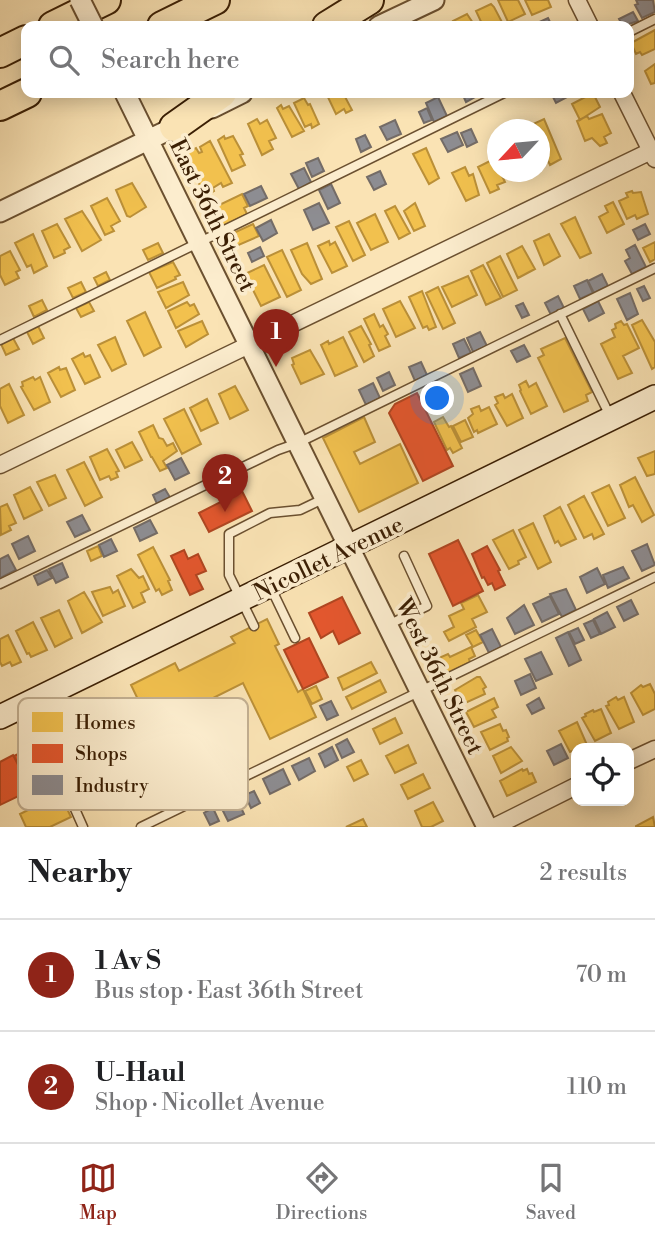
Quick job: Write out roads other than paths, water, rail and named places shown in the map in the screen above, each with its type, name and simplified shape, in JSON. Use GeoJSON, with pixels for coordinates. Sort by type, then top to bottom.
{"type":"FeatureCollection","features":[{"type":"Feature","properties":{"kind":"highway"},"geometry":{"type":"LineString","coordinates":[[63,21],[106,0]]}},
{"type":"Feature","properties":{"kind":"highway"},"geometry":{"type":"LineString","coordinates":[[172,21],[215,0]]}},
{"type":"Feature","properties":{"kind":"highway"},"geometry":{"type":"LineString","coordinates":[[335,21],[369,0]]}},
{"type":"Feature","properties":{"kind":"highway"},"geometry":{"type":"LineString","coordinates":[[0,53],[21,42]]}},
{"type":"Feature","properties":{"kind":"highway"},"geometry":{"type":"LineString","coordinates":[[0,106],[21,96]]}},
{"type":"Feature","properties":{"kind":"highway"},"geometry":{"type":"LineString","coordinates":[[174,127],[215,98]]}},
{"type":"Feature","properties":{"kind":"main road","name":"Nicollet Avenue"},"geometry":{"type":"LineString","coordinates":[[39,698],[655,397]]}},
{"type":"Feature","properties":{"kind":"main road","name":"Nicollet Avenue"},"geometry":{"type":"LineString","coordinates":[[0,717],[18,708]]}},
{"type":"Feature","properties":{"kind":"street"},"geometry":{"type":"LineString","coordinates":[[80,0],[90,21]]}},
{"type":"Feature","properties":{"kind":"street"},"geometry":{"type":"LineString","coordinates":[[390,21],[434,0]]}},
{"type":"Feature","properties":{"kind":"street"},"geometry":{"type":"LineString","coordinates":[[577,0],[588,21]]}},
{"type":"Feature","properties":{"kind":"street","name":"East 36th Street"},"geometry":{"type":"LineString","coordinates":[[128,98],[350,548]]}},
{"type":"Feature","properties":{"kind":"street"},"geometry":{"type":"LineString","coordinates":[[0,212],[232,98]]}},
{"type":"Feature","properties":{"kind":"street"},"geometry":{"type":"LineString","coordinates":[[0,465],[654,153],[625,98]]}},
{"type":"Feature","properties":{"kind":"street","name":"West 36th Street"},"geometry":{"type":"LineString","coordinates":[[350,548],[487,827]]}},
{"type":"Feature","properties":{"kind":"street"},"geometry":{"type":"LineString","coordinates":[[634,759],[655,749]]}},
{"type":"Feature","properties":{"kind":"street"},"geometry":{"type":"LineString","coordinates":[[494,827],[571,788]]}},
{"type":"Feature","properties":{"kind":"lane"},"geometry":{"type":"LineString","coordinates":[[634,30],[655,19]]}},
{"type":"Feature","properties":{"kind":"lane"},"geometry":{"type":"LineString","coordinates":[[0,340],[494,98]]}},
{"type":"Feature","properties":{"kind":"lane"},"geometry":{"type":"LineString","coordinates":[[0,584],[278,450],[298,443],[655,268]]}},
{"type":"Feature","properties":{"kind":"lane"},"geometry":{"type":"LineString","coordinates":[[560,314],[611,418]]}},
{"type":"Feature","properties":{"kind":"lane"},"geometry":{"type":"LineString","coordinates":[[254,626],[229,575],[229,534],[270,513],[300,510],[325,498]]}},
{"type":"Feature","properties":{"kind":"lane"},"geometry":{"type":"LineString","coordinates":[[388,625],[427,606],[404,555]]}},
{"type":"Feature","properties":{"kind":"lane"},"geometry":{"type":"LineString","coordinates":[[248,776],[655,577]]}},
{"type":"Feature","properties":{"kind":"lane"},"geometry":{"type":"LineString","coordinates":[[270,586],[295,638]]}},
{"type":"Feature","properties":{"kind":"lane"},"geometry":{"type":"LineString","coordinates":[[75,810],[83,827]]}},
{"type":"Feature","properties":{"kind":"lane"},"geometry":{"type":"LineString","coordinates":[[142,827],[177,810]]}},
{"type":"Feature","properties":{"kind":"place","name":"1 Av S"},"geometry":{"type":"Point","coordinates":[276,367]}},
{"type":"Feature","properties":{"kind":"place","name":"U-Haul"},"geometry":{"type":"Point","coordinates":[225,512]}}]}
